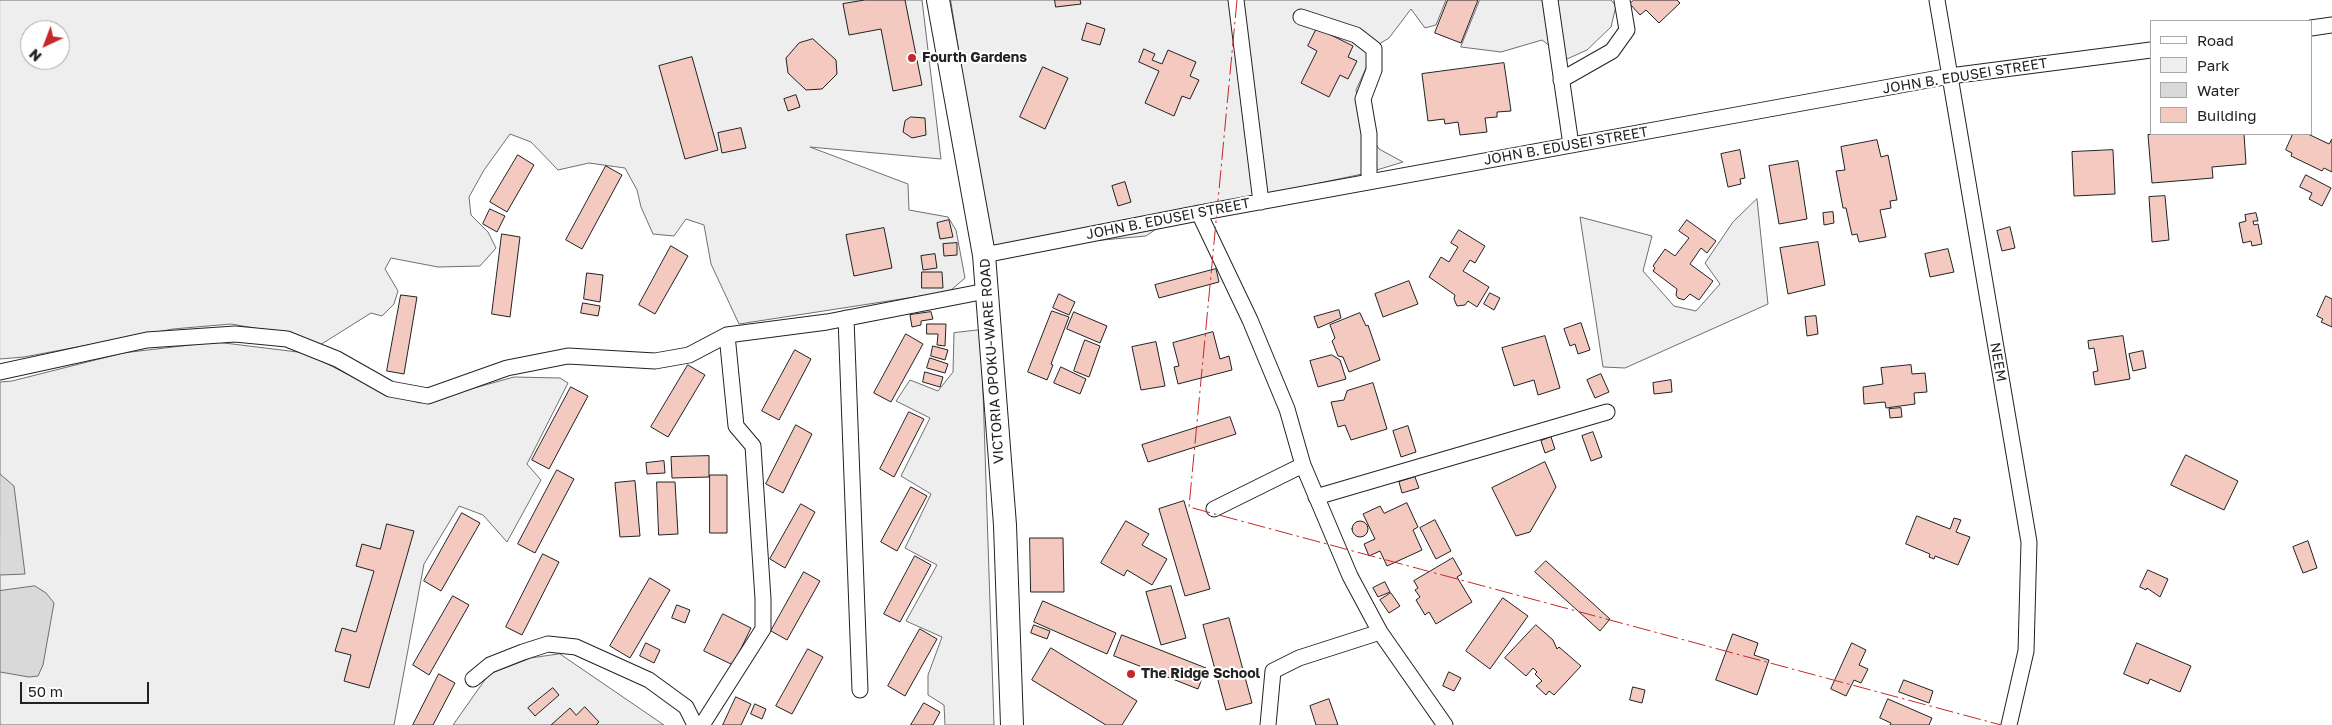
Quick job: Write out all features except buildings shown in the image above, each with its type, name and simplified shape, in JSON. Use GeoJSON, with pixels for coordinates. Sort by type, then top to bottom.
{"type":"FeatureCollection","features":[{"type":"Feature","properties":{"kind":"main road","name":"VICTORIA OPOKU-WARE ROAD"},"geometry":{"type":"LineString","coordinates":[[938,0],[984,255],[1005,525],[1012,725]]}},
{"type":"Feature","properties":{"kind":"street"},"geometry":{"type":"LineString","coordinates":[[1236,0],[1261,202]]}},
{"type":"Feature","properties":{"kind":"street"},"geometry":{"type":"LineString","coordinates":[[1550,0],[1571,145]]}},
{"type":"Feature","properties":{"kind":"street"},"geometry":{"type":"LineString","coordinates":[[1562,80],[1612,51],[1628,30],[1622,0]]}},
{"type":"Feature","properties":{"kind":"street","name":"NEEM"},"geometry":{"type":"LineString","coordinates":[[1937,0],[2029,542],[2026,651],[2009,725]]}},
{"type":"Feature","properties":{"kind":"street"},"geometry":{"type":"LineString","coordinates":[[1301,17],[1356,35],[1374,50],[1374,70],[1363,99],[1369,134],[1369,182]]}},
{"type":"Feature","properties":{"kind":"street"},"geometry":{"type":"LineString","coordinates":[[2312,28],[2332,24]]}},
{"type":"Feature","properties":{"kind":"street","name":"JOHN B. EDUSEI STREET"},"geometry":{"type":"LineString","coordinates":[[984,255],[1199,213],[1950,76],[2150,50]]}},
{"type":"Feature","properties":{"kind":"street"},"geometry":{"type":"LineString","coordinates":[[1199,213],[1250,320],[1287,409],[1303,465],[1350,576],[1380,632],[1445,725]]}},
{"type":"Feature","properties":{"kind":"street"},"geometry":{"type":"LineString","coordinates":[[0,372],[147,340],[235,334],[287,339],[337,359],[390,389],[428,396],[507,368],[568,356],[655,361],[690,355],[727,335],[846,318],[986,291]]}},
{"type":"Feature","properties":{"kind":"street"},"geometry":{"type":"LineString","coordinates":[[846,318],[860,690]]}},
{"type":"Feature","properties":{"kind":"street"},"geometry":{"type":"LineString","coordinates":[[702,725],[762,630],[763,599],[753,446],[736,426],[727,335]]}},
{"type":"Feature","properties":{"kind":"street"},"geometry":{"type":"LineString","coordinates":[[1316,497],[1607,412]]}},
{"type":"Feature","properties":{"kind":"street"},"geometry":{"type":"LineString","coordinates":[[1214,509],[1303,465]]}},
{"type":"Feature","properties":{"kind":"street"},"geometry":{"type":"LineString","coordinates":[[1268,725],[1273,671],[1299,658],[1380,632]]}},
{"type":"Feature","properties":{"kind":"street"},"geometry":{"type":"LineString","coordinates":[[473,679],[490,665],[548,644],[576,647],[649,680],[686,707],[695,725]]}},
{"type":"Feature","properties":{"kind":"green space"},"geometry":{"type":"Polygon","coordinates":[[[0,0],[922,0],[941,159],[810,147],[908,184],[909,210],[948,217],[956,230],[965,278],[951,290],[739,324],[711,264],[704,225],[686,219],[674,236],[653,234],[641,207],[637,190],[625,168],[589,163],[558,170],[531,142],[510,134],[484,170],[469,197],[471,215],[488,232],[496,248],[480,266],[438,267],[391,258],[385,269],[398,291],[394,304],[382,316],[371,313],[320,345],[295,335],[231,324],[173,329],[24,357],[0,359],[0,0]]]}},
{"type":"Feature","properties":{"kind":"green space"},"geometry":{"type":"Polygon","coordinates":[[[951,0],[1446,0],[1436,25],[1425,28],[1411,9],[1389,38],[1376,46],[1356,90],[1361,119],[1379,149],[1403,162],[1367,173],[1282,191],[1162,225],[1146,236],[1092,241],[1042,240],[990,246],[951,0]]]}},
{"type":"Feature","properties":{"kind":"green space"},"geometry":{"type":"Polygon","coordinates":[[[1480,0],[1611,0],[1616,6],[1611,27],[1587,50],[1567,59],[1542,40],[1501,52],[1461,47],[1480,0]]]}},
{"type":"Feature","properties":{"kind":"green space"},"geometry":{"type":"Polygon","coordinates":[[[1757,199],[1768,304],[1625,368],[1603,367],[1580,217],[1652,236],[1643,271],[1674,306],[1696,311],[1720,284],[1705,263],[1733,222],[1757,199]]]}},
{"type":"Feature","properties":{"kind":"green space"},"geometry":{"type":"Polygon","coordinates":[[[981,330],[994,725],[945,725],[944,705],[928,695],[928,675],[942,637],[906,621],[937,565],[905,548],[931,494],[901,476],[930,418],[896,401],[910,380],[938,391],[953,372],[954,333],[981,330]]]}},
{"type":"Feature","properties":{"kind":"green space"},"geometry":{"type":"Polygon","coordinates":[[[216,342],[306,353],[386,394],[420,403],[514,377],[560,378],[568,383],[527,464],[541,480],[507,542],[483,515],[459,506],[424,564],[394,725],[0,725],[0,382],[12,381],[123,353],[216,342]]]}},
{"type":"Feature","properties":{"kind":"green space"},"geometry":{"type":"Polygon","coordinates":[[[560,654],[664,725],[453,725],[489,674],[531,658],[560,654]]]}},
{"type":"Feature","properties":{"kind":"water"},"geometry":{"type":"Polygon","coordinates":[[[0,474],[14,486],[25,574],[0,575],[0,474]]]}},
{"type":"Feature","properties":{"kind":"water"},"geometry":{"type":"Polygon","coordinates":[[[35,586],[46,593],[54,603],[43,665],[38,676],[29,677],[0,672],[0,591],[35,586]]]}},
{"type":"Feature","properties":{"kind":"power"},"geometry":{"type":"LineString","coordinates":[[1237,0],[1189,507],[2001,725]]}},
{"type":"Feature","properties":{"kind":"place","name":"Fourth Gardens"},"geometry":{"type":"Point","coordinates":[912,58]}},
{"type":"Feature","properties":{"kind":"place","name":"The Ridge School"},"geometry":{"type":"Point","coordinates":[1131,674]}}]}
